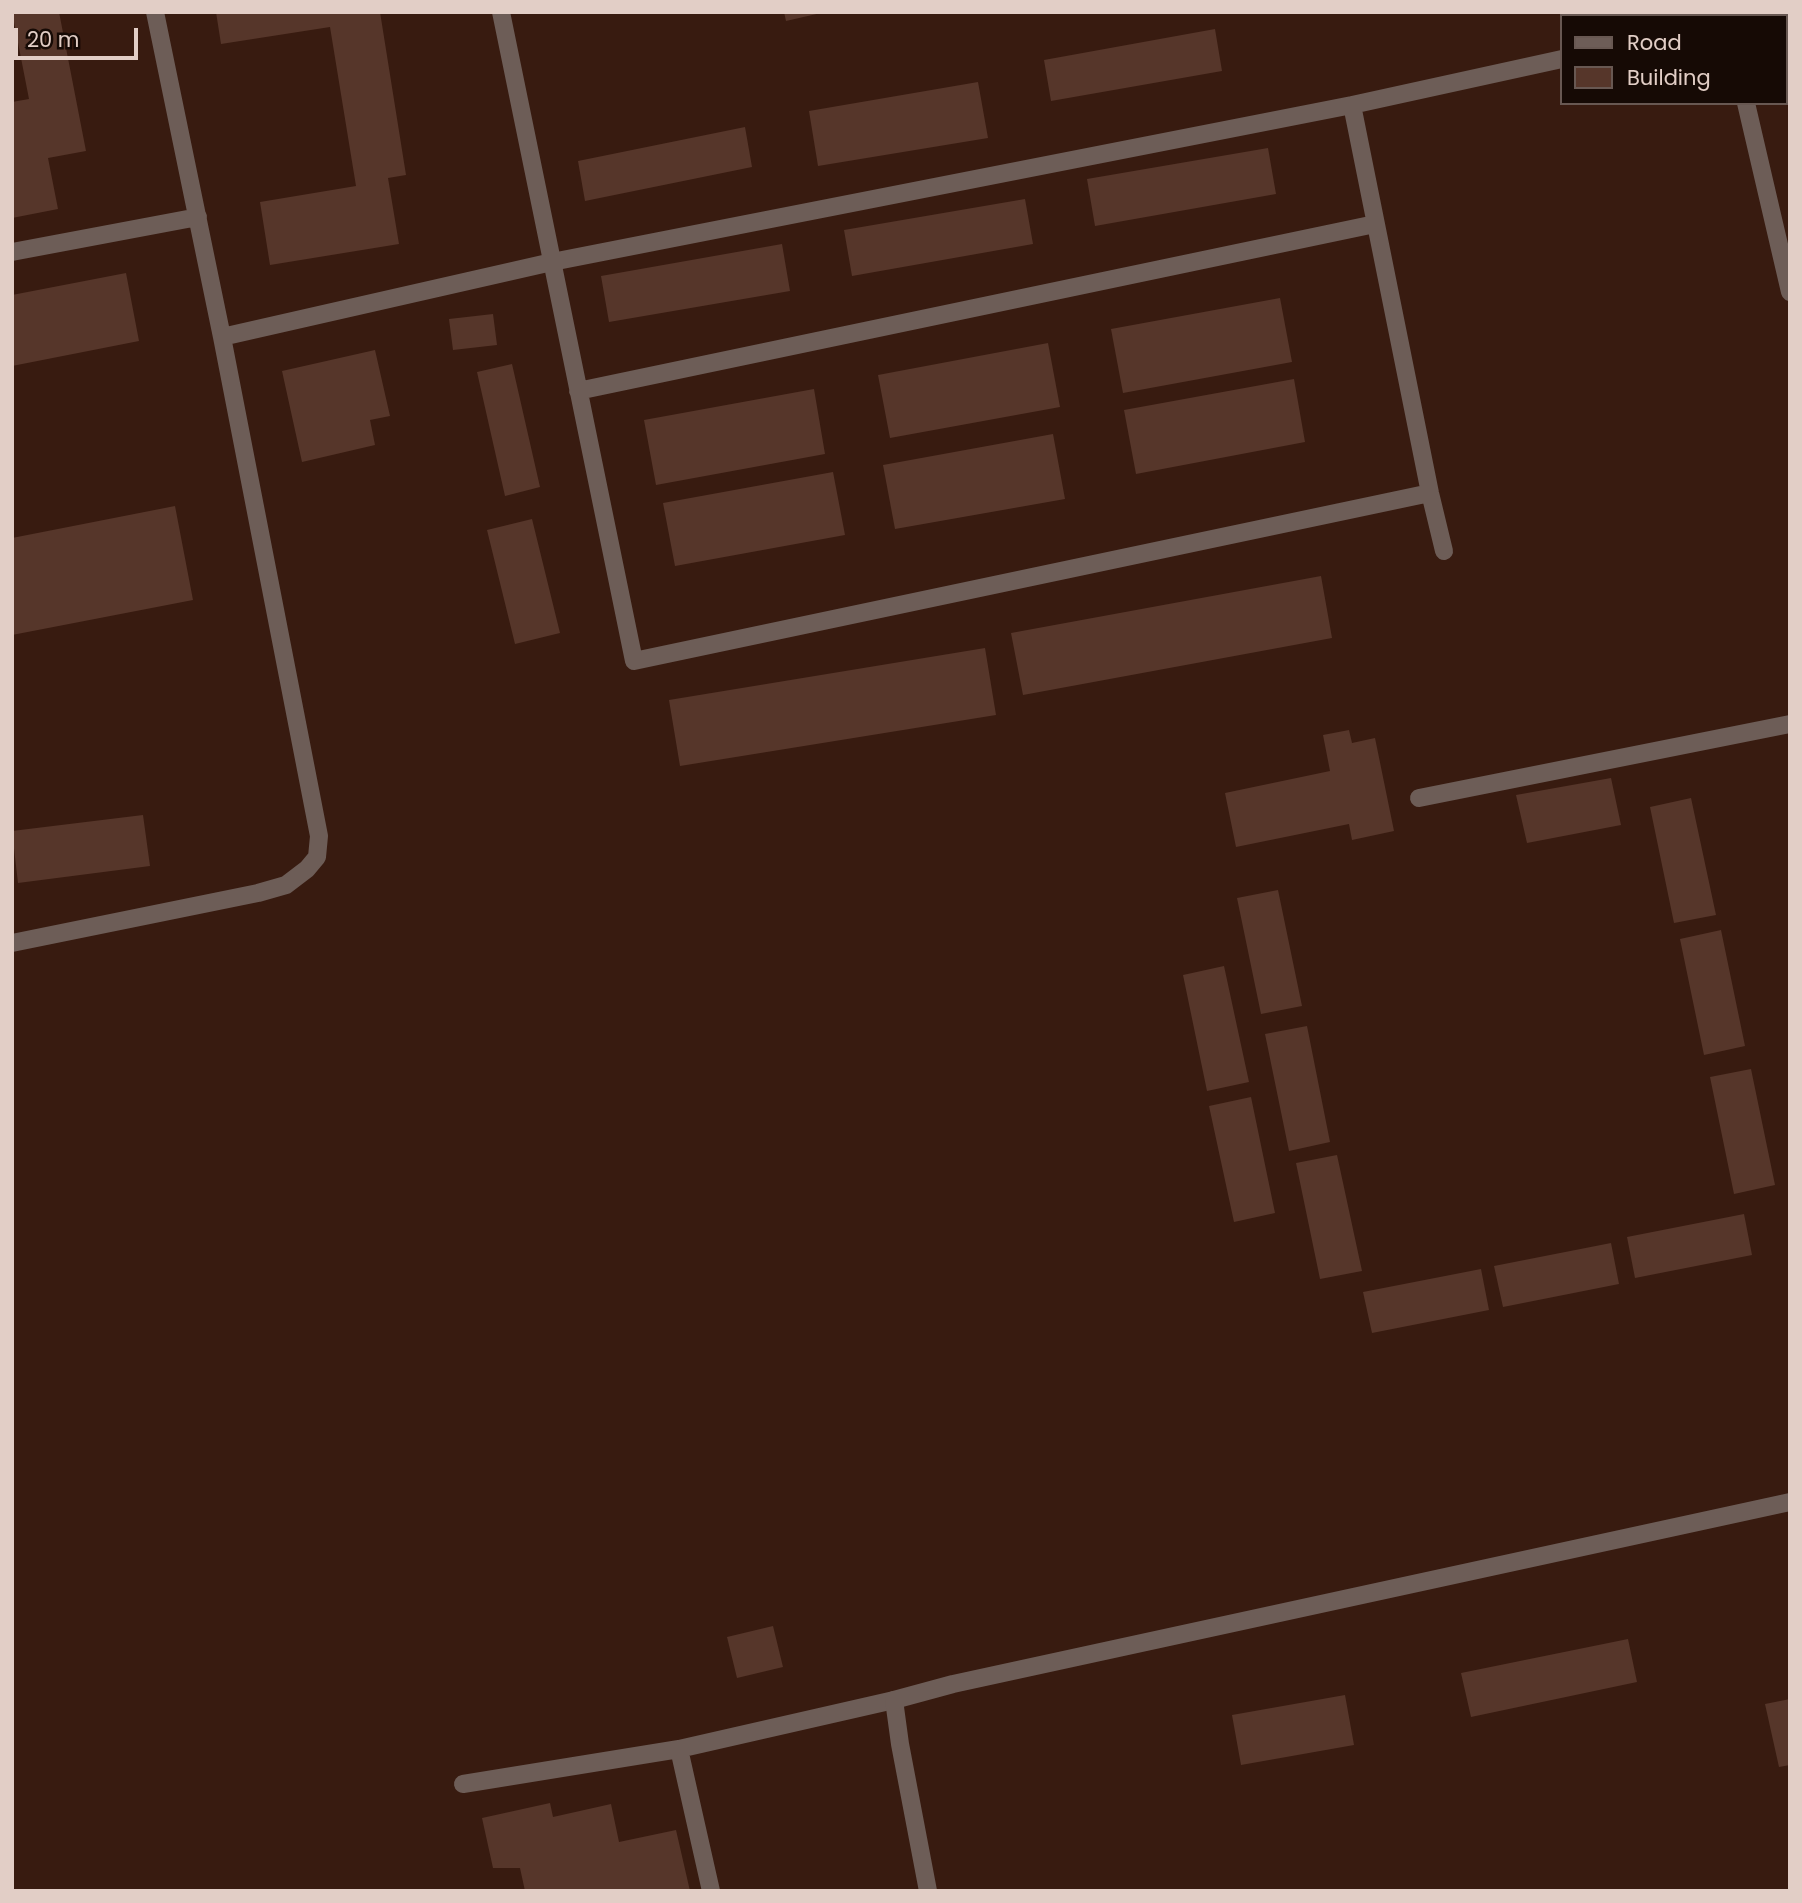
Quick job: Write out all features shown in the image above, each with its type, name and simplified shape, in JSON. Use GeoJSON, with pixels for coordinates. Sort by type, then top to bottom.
{"type":"FeatureCollection","features":[{"type":"Feature","properties":{"kind":"street"},"geometry":{"type":"LineString","coordinates":[[12,943],[286,886],[317,857],[319,836],[222,337],[155,12]]}},
{"type":"Feature","properties":{"kind":"street"},"geometry":{"type":"LineString","coordinates":[[501,12],[634,661],[1430,493]]}},
{"type":"Feature","properties":{"kind":"street"},"geometry":{"type":"LineString","coordinates":[[222,337],[552,262],[1352,105],[1560,59]]}},
{"type":"Feature","properties":{"kind":"street"},"geometry":{"type":"LineString","coordinates":[[1352,105],[1444,551]]}},
{"type":"Feature","properties":{"kind":"street"},"geometry":{"type":"LineString","coordinates":[[1746,105],[1790,292]]}},
{"type":"Feature","properties":{"kind":"street"},"geometry":{"type":"LineString","coordinates":[[12,252],[198,218]]}},
{"type":"Feature","properties":{"kind":"street"},"geometry":{"type":"LineString","coordinates":[[578,391],[1375,224]]}},
{"type":"Feature","properties":{"kind":"street"},"geometry":{"type":"LineString","coordinates":[[1419,798],[1790,724]]}},
{"type":"Feature","properties":{"kind":"street"},"geometry":{"type":"LineString","coordinates":[[463,1784],[679,1749],[953,1684],[1790,1502]]}},
{"type":"Feature","properties":{"kind":"street"},"geometry":{"type":"LineString","coordinates":[[894,1700],[928,1891]]}},
{"type":"Feature","properties":{"kind":"street"},"geometry":{"type":"LineString","coordinates":[[679,1749],[710,1891]]}},
{"type":"Feature","properties":{"kind":"building"},"geometry":{"type":"Polygon","coordinates":[[[12,12],[59,12],[86,151],[48,158],[58,209],[12,218],[12,102],[29,99],[12,12]]]}},
{"type":"Feature","properties":{"kind":"building"},"geometry":{"type":"Polygon","coordinates":[[[216,12],[380,12],[406,175],[388,178],[399,244],[270,265],[260,202],[356,186],[330,27],[221,44],[216,12]]]}},
{"type":"Feature","properties":{"kind":"building"},"geometry":{"type":"Polygon","coordinates":[[[784,12],[821,12],[821,13],[786,21],[784,12]]]}},
{"type":"Feature","properties":{"kind":"building"},"geometry":{"type":"Polygon","coordinates":[[[1215,29],[1222,71],[1051,101],[1044,60],[1215,29]]]}},
{"type":"Feature","properties":{"kind":"building"},"geometry":{"type":"Polygon","coordinates":[[[978,82],[988,138],[818,166],[809,111],[978,82]]]}},
{"type":"Feature","properties":{"kind":"building"},"geometry":{"type":"Polygon","coordinates":[[[745,127],[752,167],[585,201],[578,161],[745,127]]]}},
{"type":"Feature","properties":{"kind":"building"},"geometry":{"type":"Polygon","coordinates":[[[1268,148],[1276,194],[1095,226],[1087,179],[1268,148]]]}},
{"type":"Feature","properties":{"kind":"building"},"geometry":{"type":"Polygon","coordinates":[[[1025,199],[1033,244],[852,276],[844,230],[1025,199]]]}},
{"type":"Feature","properties":{"kind":"building"},"geometry":{"type":"Polygon","coordinates":[[[782,244],[790,291],[609,322],[601,276],[782,244]]]}},
{"type":"Feature","properties":{"kind":"building"},"geometry":{"type":"Polygon","coordinates":[[[126,273],[139,341],[12,366],[12,295],[126,273]]]}},
{"type":"Feature","properties":{"kind":"building"},"geometry":{"type":"Polygon","coordinates":[[[1280,298],[1292,362],[1123,393],[1111,329],[1280,298]]]}},
{"type":"Feature","properties":{"kind":"building"},"geometry":{"type":"Polygon","coordinates":[[[493,314],[497,345],[453,350],[449,319],[493,314]]]}},
{"type":"Feature","properties":{"kind":"building"},"geometry":{"type":"Polygon","coordinates":[[[1048,343],[1060,407],[890,438],[878,375],[1048,343]]]}},
{"type":"Feature","properties":{"kind":"building"},"geometry":{"type":"Polygon","coordinates":[[[375,350],[390,416],[370,420],[375,445],[302,462],[282,371],[375,350]]]}},
{"type":"Feature","properties":{"kind":"building"},"geometry":{"type":"Polygon","coordinates":[[[512,364],[540,487],[505,496],[477,372],[512,364]]]}},
{"type":"Feature","properties":{"kind":"building"},"geometry":{"type":"Polygon","coordinates":[[[1294,379],[1305,442],[1136,474],[1124,410],[1294,379]]]}},
{"type":"Feature","properties":{"kind":"building"},"geometry":{"type":"Polygon","coordinates":[[[814,389],[825,454],[656,485],[644,420],[814,389]]]}},
{"type":"Feature","properties":{"kind":"building"},"geometry":{"type":"Polygon","coordinates":[[[1053,434],[1065,499],[895,529],[883,465],[1053,434]]]}},
{"type":"Feature","properties":{"kind":"building"},"geometry":{"type":"Polygon","coordinates":[[[833,472],[845,535],[675,566],[663,503],[833,472]]]}},
{"type":"Feature","properties":{"kind":"building"},"geometry":{"type":"Polygon","coordinates":[[[175,506],[193,600],[12,635],[12,538],[175,506]]]}},
{"type":"Feature","properties":{"kind":"building"},"geometry":{"type":"Polygon","coordinates":[[[532,519],[560,633],[515,644],[487,530],[532,519]]]}},
{"type":"Feature","properties":{"kind":"building"},"geometry":{"type":"Polygon","coordinates":[[[1321,576],[1332,638],[1023,695],[1011,633],[1321,576]]]}},
{"type":"Feature","properties":{"kind":"building"},"geometry":{"type":"Polygon","coordinates":[[[985,648],[996,715],[680,766],[669,700],[985,648]]]}},
{"type":"Feature","properties":{"kind":"building"},"geometry":{"type":"Polygon","coordinates":[[[1349,730],[1352,743],[1375,738],[1394,831],[1352,840],[1349,824],[1236,847],[1225,793],[1330,771],[1323,735],[1349,730]]]}},
{"type":"Feature","properties":{"kind":"building"},"geometry":{"type":"Polygon","coordinates":[[[1611,778],[1621,825],[1527,843],[1516,795],[1611,778]]]}},
{"type":"Feature","properties":{"kind":"building"},"geometry":{"type":"Polygon","coordinates":[[[1691,798],[1716,915],[1674,923],[1650,807],[1691,798]]]}},
{"type":"Feature","properties":{"kind":"building"},"geometry":{"type":"Polygon","coordinates":[[[143,815],[150,866],[18,883],[12,831],[143,815]]]}},
{"type":"Feature","properties":{"kind":"building"},"geometry":{"type":"Polygon","coordinates":[[[1278,890],[1302,1006],[1261,1014],[1237,898],[1278,890]]]}},
{"type":"Feature","properties":{"kind":"building"},"geometry":{"type":"Polygon","coordinates":[[[1721,930],[1745,1046],[1704,1055],[1680,939],[1721,930]]]}},
{"type":"Feature","properties":{"kind":"building"},"geometry":{"type":"Polygon","coordinates":[[[1224,966],[1249,1082],[1207,1091],[1183,975],[1224,966]]]}},
{"type":"Feature","properties":{"kind":"building"},"geometry":{"type":"Polygon","coordinates":[[[1307,1026],[1330,1142],[1289,1151],[1265,1034],[1307,1026]]]}},
{"type":"Feature","properties":{"kind":"building"},"geometry":{"type":"Polygon","coordinates":[[[1751,1069],[1775,1185],[1734,1194],[1710,1077],[1751,1069]]]}},
{"type":"Feature","properties":{"kind":"building"},"geometry":{"type":"Polygon","coordinates":[[[1251,1097],[1275,1213],[1234,1222],[1209,1106],[1251,1097]]]}},
{"type":"Feature","properties":{"kind":"building"},"geometry":{"type":"Polygon","coordinates":[[[1337,1155],[1362,1271],[1320,1279],[1296,1163],[1337,1155]]]}},
{"type":"Feature","properties":{"kind":"building"},"geometry":{"type":"Polygon","coordinates":[[[1744,1214],[1752,1255],[1635,1278],[1627,1237],[1744,1214]]]}},
{"type":"Feature","properties":{"kind":"building"},"geometry":{"type":"Polygon","coordinates":[[[1611,1243],[1619,1284],[1503,1307],[1494,1266],[1611,1243]]]}},
{"type":"Feature","properties":{"kind":"building"},"geometry":{"type":"Polygon","coordinates":[[[1481,1269],[1489,1310],[1372,1333],[1363,1292],[1481,1269]]]}},
{"type":"Feature","properties":{"kind":"building"},"geometry":{"type":"Polygon","coordinates":[[[773,1626],[783,1667],[737,1678],[727,1637],[773,1626]]]}},
{"type":"Feature","properties":{"kind":"building"},"geometry":{"type":"Polygon","coordinates":[[[1628,1639],[1637,1682],[1471,1717],[1461,1673],[1628,1639]]]}},
{"type":"Feature","properties":{"kind":"building"},"geometry":{"type":"Polygon","coordinates":[[[1345,1695],[1354,1745],[1241,1765],[1232,1715],[1345,1695]]]}},
{"type":"Feature","properties":{"kind":"building"},"geometry":{"type":"Polygon","coordinates":[[[1790,1699],[1790,1765],[1779,1767],[1765,1704],[1790,1699]]]}},
{"type":"Feature","properties":{"kind":"building"},"geometry":{"type":"Polygon","coordinates":[[[550,1803],[553,1817],[611,1804],[619,1842],[676,1830],[690,1891],[525,1891],[520,1868],[493,1868],[482,1818],[550,1803]]]}}]}
